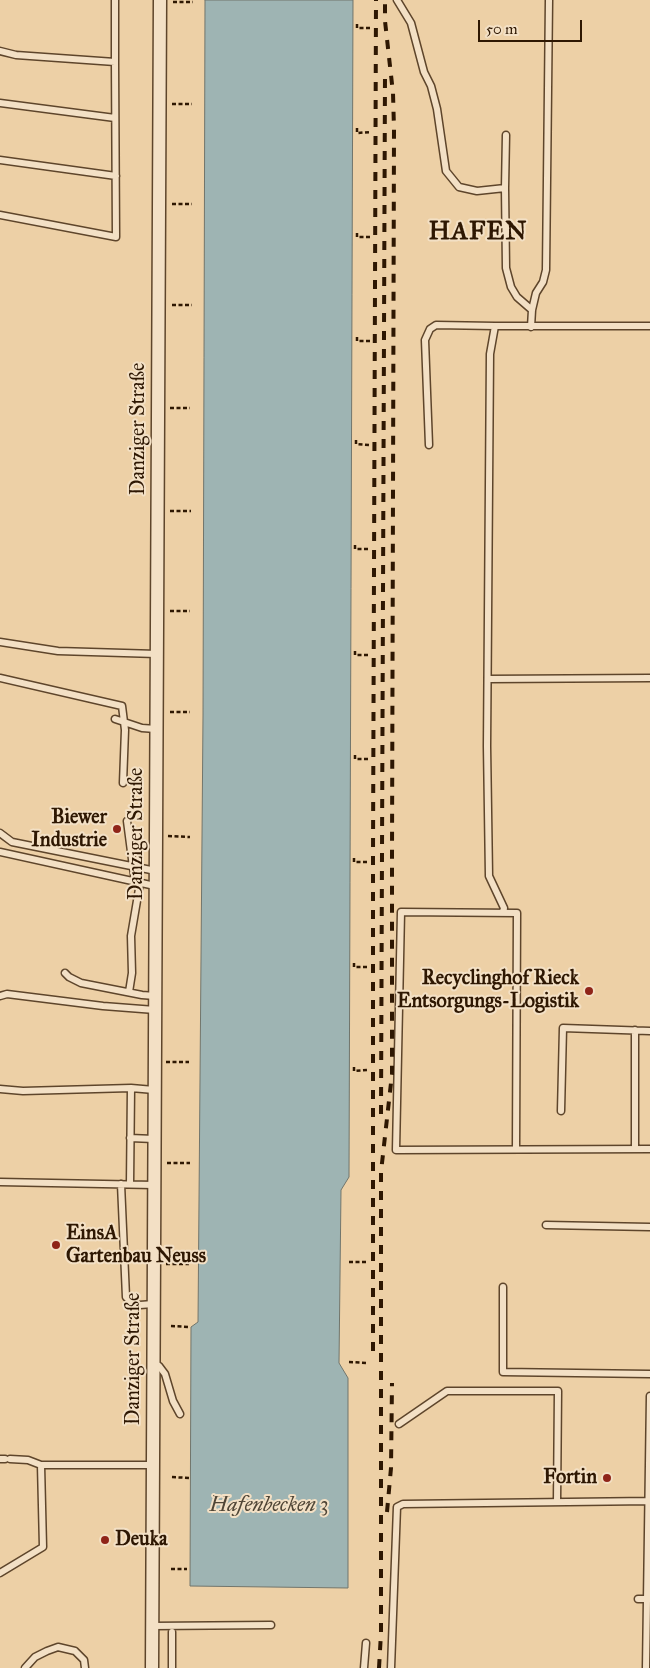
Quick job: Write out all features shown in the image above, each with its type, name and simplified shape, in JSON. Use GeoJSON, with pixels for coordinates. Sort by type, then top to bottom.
{"type":"FeatureCollection","features":[{"type":"Feature","properties":{"kind":"street","name":"Danziger Straße"},"geometry":{"type":"LineString","coordinates":[[152,1668],[156,729],[166,1]]}},
{"type":"Feature","properties":{"kind":"lane"},"geometry":{"type":"LineString","coordinates":[[0,215],[116,237],[116,0]]}},
{"type":"Feature","properties":{"kind":"lane"},"geometry":{"type":"LineString","coordinates":[[397,0],[411,23],[424,72],[431,86],[437,109],[446,171],[459,187],[477,191],[505,188]]}},
{"type":"Feature","properties":{"kind":"lane"},"geometry":{"type":"LineString","coordinates":[[531,327],[532,310],[536,294],[543,282],[546,270],[549,0]]}},
{"type":"Feature","properties":{"kind":"lane"},"geometry":{"type":"LineString","coordinates":[[0,51],[16,55],[115,62]]}},
{"type":"Feature","properties":{"kind":"lane"},"geometry":{"type":"LineString","coordinates":[[0,103],[115,118]]}},
{"type":"Feature","properties":{"kind":"lane"},"geometry":{"type":"LineString","coordinates":[[506,135],[506,268],[517,297],[532,310]]}},
{"type":"Feature","properties":{"kind":"lane"},"geometry":{"type":"LineString","coordinates":[[0,160],[116,176]]}},
{"type":"Feature","properties":{"kind":"lane"},"geometry":{"type":"LineString","coordinates":[[430,445],[425,340],[430,329],[436,325],[531,327],[650,326]]}},
{"type":"Feature","properties":{"kind":"lane"},"geometry":{"type":"LineString","coordinates":[[494,326],[490,354],[488,876],[504,908],[503,912]]}},
{"type":"Feature","properties":{"kind":"lane"},"geometry":{"type":"LineString","coordinates":[[0,642],[58,652],[157,654]]}},
{"type":"Feature","properties":{"kind":"lane"},"geometry":{"type":"LineString","coordinates":[[0,678],[122,706],[125,730],[123,783]]}},
{"type":"Feature","properties":{"kind":"lane"},"geometry":{"type":"LineString","coordinates":[[488,679],[650,678]]}},
{"type":"Feature","properties":{"kind":"lane"},"geometry":{"type":"LineString","coordinates":[[114,719],[142,728],[156,729]]}},
{"type":"Feature","properties":{"kind":"lane"},"geometry":{"type":"LineString","coordinates":[[127,822],[137,882],[131,936],[132,973],[129,992]]}},
{"type":"Feature","properties":{"kind":"lane"},"geometry":{"type":"LineString","coordinates":[[0,833],[12,842],[156,871]]}},
{"type":"Feature","properties":{"kind":"lane"},"geometry":{"type":"LineString","coordinates":[[0,852],[155,886]]}},
{"type":"Feature","properties":{"kind":"lane"},"geometry":{"type":"LineString","coordinates":[[516,1149],[516,913],[401,912],[396,1150],[650,1149]]}},
{"type":"Feature","properties":{"kind":"lane"},"geometry":{"type":"LineString","coordinates":[[65,972],[69,977],[80,983],[155,996]]}},
{"type":"Feature","properties":{"kind":"lane"},"geometry":{"type":"LineString","coordinates":[[0,996],[7,994],[103,1006],[155,1010]]}},
{"type":"Feature","properties":{"kind":"lane"},"geometry":{"type":"LineString","coordinates":[[561,1111],[563,1028],[650,1031]]}},
{"type":"Feature","properties":{"kind":"lane"},"geometry":{"type":"LineString","coordinates":[[635,1030],[635,1149]]}},
{"type":"Feature","properties":{"kind":"lane"},"geometry":{"type":"LineString","coordinates":[[130,1184],[131,1088]]}},
{"type":"Feature","properties":{"kind":"lane"},"geometry":{"type":"LineString","coordinates":[[0,1089],[131,1088],[154,1090]]}},
{"type":"Feature","properties":{"kind":"lane"},"geometry":{"type":"LineString","coordinates":[[130,1138],[154,1139]]}},
{"type":"Feature","properties":{"kind":"lane"},"geometry":{"type":"LineString","coordinates":[[0,1182],[154,1185]]}},
{"type":"Feature","properties":{"kind":"lane"},"geometry":{"type":"LineString","coordinates":[[121,1184],[126,1297],[132,1303],[140,1305],[153,1304]]}},
{"type":"Feature","properties":{"kind":"lane"},"geometry":{"type":"LineString","coordinates":[[546,1225],[650,1227]]}},
{"type":"Feature","properties":{"kind":"lane"},"geometry":{"type":"LineString","coordinates":[[503,1288],[503,1372],[650,1374]]}},
{"type":"Feature","properties":{"kind":"lane"},"geometry":{"type":"LineString","coordinates":[[153,1362],[159,1366],[164,1374],[173,1401],[180,1414]]}},
{"type":"Feature","properties":{"kind":"lane"},"geometry":{"type":"LineString","coordinates":[[399,1424],[447,1391],[558,1391],[558,1502]]}},
{"type":"Feature","properties":{"kind":"lane"},"geometry":{"type":"LineString","coordinates":[[646,1668],[650,1396]]}},
{"type":"Feature","properties":{"kind":"lane"},"geometry":{"type":"LineString","coordinates":[[5,1459],[28,1460],[41,1465],[153,1465]]}},
{"type":"Feature","properties":{"kind":"lane"},"geometry":{"type":"LineString","coordinates":[[0,1573],[43,1547],[41,1465]]}},
{"type":"Feature","properties":{"kind":"lane"},"geometry":{"type":"LineString","coordinates":[[391,1668],[397,1507],[403,1504],[649,1502]]}},
{"type":"Feature","properties":{"kind":"lane"},"geometry":{"type":"LineString","coordinates":[[638,1599],[648,1599]]}},
{"type":"Feature","properties":{"kind":"lane"},"geometry":{"type":"LineString","coordinates":[[152,1626],[271,1625]]}},
{"type":"Feature","properties":{"kind":"lane"},"geometry":{"type":"LineString","coordinates":[[172,1632],[172,1668]]}},
{"type":"Feature","properties":{"kind":"lane"},"geometry":{"type":"LineString","coordinates":[[364,1668],[366,1642]]}},
{"type":"Feature","properties":{"kind":"lane"},"geometry":{"type":"LineString","coordinates":[[25,1668],[35,1657],[58,1647],[74,1651],[84,1660],[85,1668]]}},
{"type":"Feature","properties":{"kind":"path"},"geometry":{"type":"LineString","coordinates":[[166,1],[193,2]]}},
{"type":"Feature","properties":{"kind":"path"},"geometry":{"type":"LineString","coordinates":[[357,24],[357,28],[371,28]]}},
{"type":"Feature","properties":{"kind":"path"},"geometry":{"type":"LineString","coordinates":[[171,104],[192,104]]}},
{"type":"Feature","properties":{"kind":"path"},"geometry":{"type":"LineString","coordinates":[[357,128],[357,132],[371,132]]}},
{"type":"Feature","properties":{"kind":"path"},"geometry":{"type":"LineString","coordinates":[[170,204],[192,204]]}},
{"type":"Feature","properties":{"kind":"path"},"geometry":{"type":"LineString","coordinates":[[357,233],[357,237],[371,237]]}},
{"type":"Feature","properties":{"kind":"path"},"geometry":{"type":"LineString","coordinates":[[170,305],[192,305]]}},
{"type":"Feature","properties":{"kind":"path"},"geometry":{"type":"LineString","coordinates":[[356,337],[357,341],[370,341]]}},
{"type":"Feature","properties":{"kind":"path"},"geometry":{"type":"LineString","coordinates":[[169,408],[190,408]]}},
{"type":"Feature","properties":{"kind":"path"},"geometry":{"type":"LineString","coordinates":[[356,440],[356,444],[370,445]]}},
{"type":"Feature","properties":{"kind":"path"},"geometry":{"type":"LineString","coordinates":[[170,511],[191,511]]}},
{"type":"Feature","properties":{"kind":"path"},"geometry":{"type":"LineString","coordinates":[[355,545],[355,549],[369,549]]}},
{"type":"Feature","properties":{"kind":"path"},"geometry":{"type":"LineString","coordinates":[[169,611],[190,612]]}},
{"type":"Feature","properties":{"kind":"path"},"geometry":{"type":"LineString","coordinates":[[355,651],[355,655],[368,655]]}},
{"type":"Feature","properties":{"kind":"path"},"geometry":{"type":"LineString","coordinates":[[169,712],[190,712]]}},
{"type":"Feature","properties":{"kind":"path"},"geometry":{"type":"LineString","coordinates":[[355,755],[355,759],[368,759]]}},
{"type":"Feature","properties":{"kind":"path"},"geometry":{"type":"LineString","coordinates":[[168,836],[190,836]]}},
{"type":"Feature","properties":{"kind":"path"},"geometry":{"type":"LineString","coordinates":[[354,858],[354,862],[367,862]]}},
{"type":"Feature","properties":{"kind":"path"},"geometry":{"type":"LineString","coordinates":[[354,963],[354,967],[368,967]]}},
{"type":"Feature","properties":{"kind":"path"},"geometry":{"type":"LineString","coordinates":[[165,1062],[189,1062]]}},
{"type":"Feature","properties":{"kind":"path"},"geometry":{"type":"LineString","coordinates":[[354,1067],[354,1071],[368,1070]]}},
{"type":"Feature","properties":{"kind":"path"},"geometry":{"type":"LineString","coordinates":[[166,1163],[190,1164]]}},
{"type":"Feature","properties":{"kind":"path"},"geometry":{"type":"LineString","coordinates":[[350,1262],[367,1262]]}},
{"type":"Feature","properties":{"kind":"path"},"geometry":{"type":"LineString","coordinates":[[165,1264],[189,1264]]}},
{"type":"Feature","properties":{"kind":"path"},"geometry":{"type":"LineString","coordinates":[[171,1326],[189,1327]]}},
{"type":"Feature","properties":{"kind":"path"},"geometry":{"type":"LineString","coordinates":[[349,1362],[367,1363]]}},
{"type":"Feature","properties":{"kind":"path"},"geometry":{"type":"LineString","coordinates":[[172,1477],[189,1478]]}},
{"type":"Feature","properties":{"kind":"path"},"geometry":{"type":"LineString","coordinates":[[171,1569],[187,1570]]}},
{"type":"Feature","properties":{"kind":"water","name":"Hafenbecken 3"},"geometry":{"type":"Polygon","coordinates":[[[205,0],[353,0],[349,1177],[341,1190],[339,1363],[348,1378],[348,1588],[190,1586],[191,1327],[198,1322],[203,716],[205,0]]]}},
{"type":"Feature","properties":{"kind":"railway"},"geometry":{"type":"LineString","coordinates":[[373,1351],[376,0]]}},
{"type":"Feature","properties":{"kind":"railway"},"geometry":{"type":"LineString","coordinates":[[379,1668],[381,1633],[381,1172],[392,1074],[394,129],[393,93],[385,21],[385,0]]}},
{"type":"Feature","properties":{"kind":"railway"},"geometry":{"type":"LineString","coordinates":[[381,1114],[385,74]]}},
{"type":"Feature","properties":{"kind":"railway"},"geometry":{"type":"LineString","coordinates":[[387,1512],[391,1468],[392,1383]]}},
{"type":"Feature","properties":{"kind":"place","name":"Biewer Industrie"},"geometry":{"type":"Point","coordinates":[117,829]}},
{"type":"Feature","properties":{"kind":"place","name":"Recyclinghof Rieck Entsorgungs-Logistik"},"geometry":{"type":"Point","coordinates":[589,991]}},
{"type":"Feature","properties":{"kind":"place","name":"EinsA Gartenbau Neuss"},"geometry":{"type":"Point","coordinates":[56,1245]}},
{"type":"Feature","properties":{"kind":"place","name":"Fortin"},"geometry":{"type":"Point","coordinates":[607,1478]}},
{"type":"Feature","properties":{"kind":"place","name":"Deuka"},"geometry":{"type":"Point","coordinates":[105,1540]}},
{"type":"Feature","properties":{"kind":"district","name":"HAFEN"},"geometry":{"type":"Point","coordinates":[478,233]}}]}
